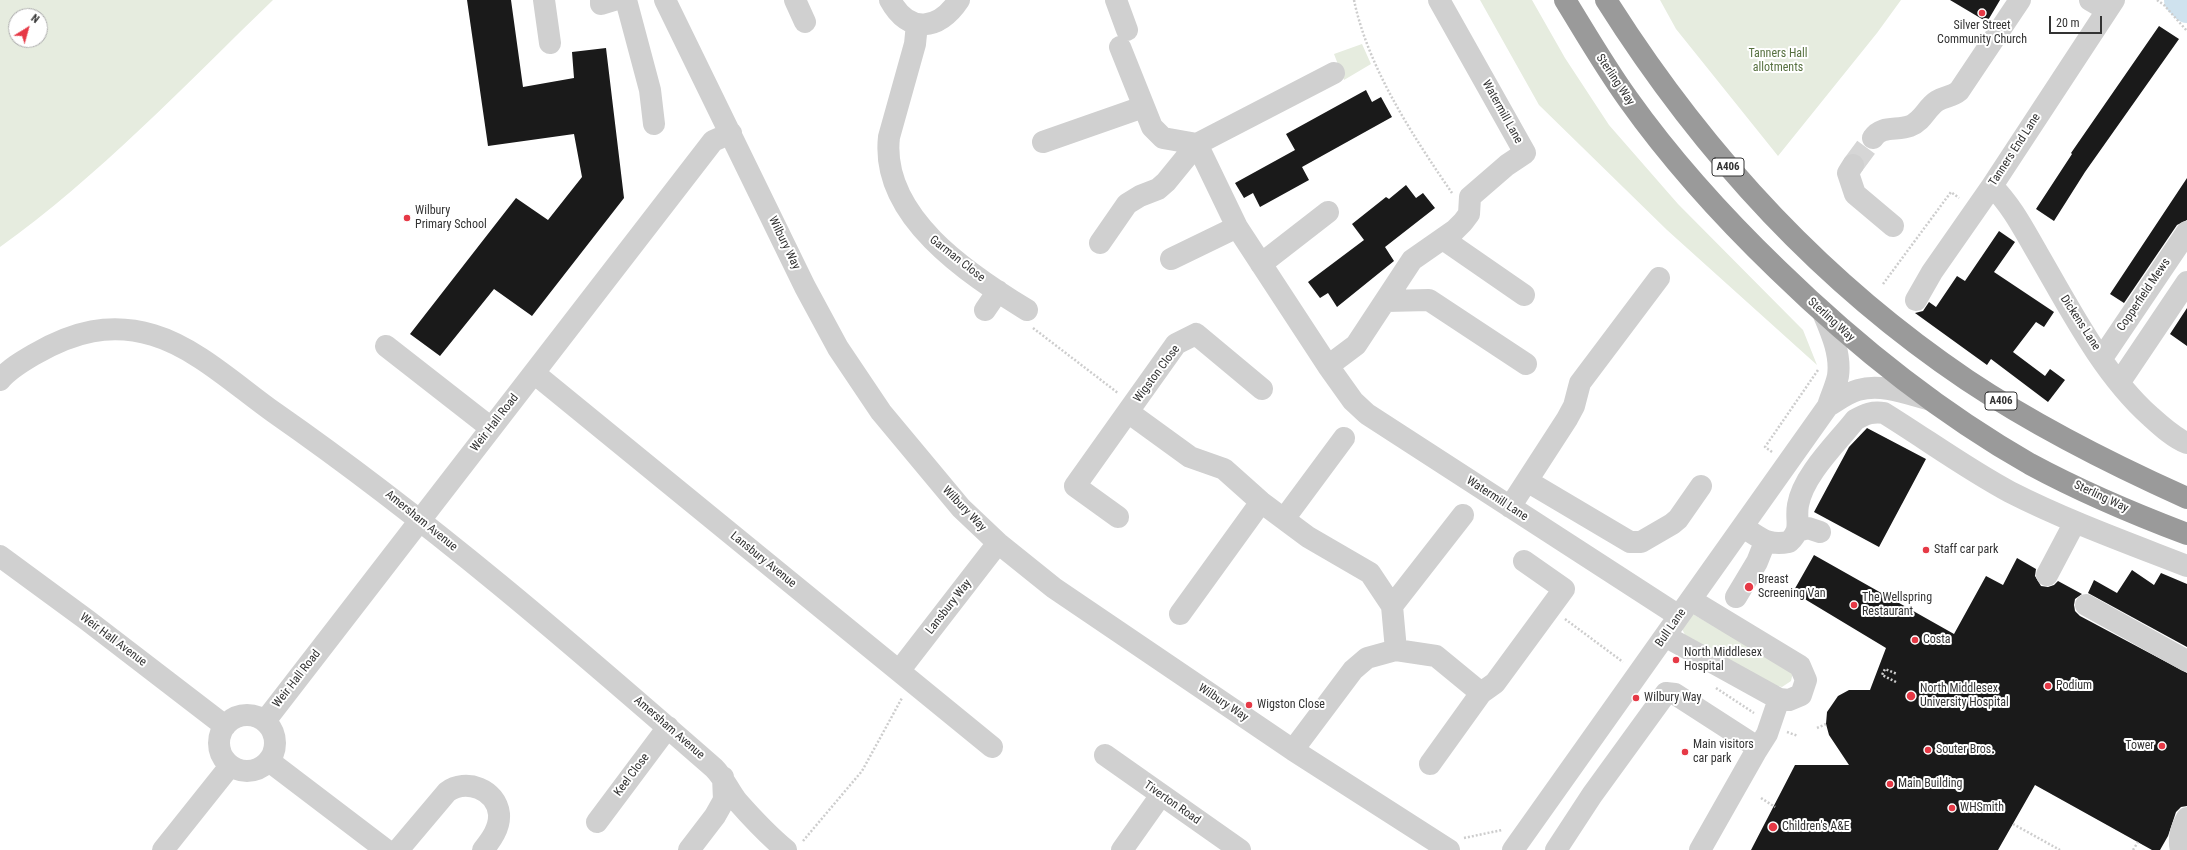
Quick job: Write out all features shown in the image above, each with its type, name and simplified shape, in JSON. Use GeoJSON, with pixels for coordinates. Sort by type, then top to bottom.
{"type":"FeatureCollection","features":[{"type":"Feature","properties":{"kind":"highway","name":"Sterling Way"},"geometry":{"type":"LineString","coordinates":[[1565,0],[1629,101],[1700,190],[1750,243],[1824,315],[1860,346],[1932,401],[2031,464],[2091,494],[2187,534]]}},
{"type":"Feature","properties":{"kind":"highway","name":"A406"},"geometry":{"type":"LineString","coordinates":[[1606,0],[1642,56],[1733,173],[1791,235],[1842,283],[1910,340],[1967,380],[2034,422],[2137,475],[2187,498]]}},
{"type":"Feature","properties":{"kind":"highway","name":"A406"},"geometry":{"type":"LineString","coordinates":[[2137,475],[2187,490]]}},
{"type":"Feature","properties":{"kind":"street"},"geometry":{"type":"LineString","coordinates":[[544,0],[550,43]]}},
{"type":"Feature","properties":{"kind":"street"},"geometry":{"type":"LineString","coordinates":[[600,0],[601,4],[614,0]]}},
{"type":"Feature","properties":{"kind":"street"},"geometry":{"type":"LineString","coordinates":[[626,0],[650,90],[654,124]]}},
{"type":"Feature","properties":{"kind":"street","name":"Wilbury Way"},"geometry":{"type":"LineString","coordinates":[[665,0],[732,132],[805,287],[838,348],[881,412],[932,476],[961,508],[998,543],[1054,588],[1293,750],[1454,845]]}},
{"type":"Feature","properties":{"kind":"street"},"geometry":{"type":"LineString","coordinates":[[795,0],[805,22]]}},
{"type":"Feature","properties":{"kind":"street"},"geometry":{"type":"LineString","coordinates":[[890,0],[898,13],[904,19],[917,24],[934,22],[952,10],[959,0]]}},
{"type":"Feature","properties":{"kind":"street"},"geometry":{"type":"LineString","coordinates":[[1116,0],[1124,38],[1144,107],[1152,127],[1163,138],[1197,144]]}},
{"type":"Feature","properties":{"kind":"street","name":"Watermill Lane"},"geometry":{"type":"LineString","coordinates":[[1439,0],[1525,153],[1507,165],[1470,197],[1469,214]]}},
{"type":"Feature","properties":{"kind":"street"},"geometry":{"type":"LineString","coordinates":[[1873,138],[1881,131],[1892,128],[1909,127],[1918,122],[1936,101],[1954,96],[1959,91],[2020,0]]}},
{"type":"Feature","properties":{"kind":"street","name":"Tanners End Lane"},"geometry":{"type":"LineString","coordinates":[[1916,300],[1932,272],[1992,186],[2104,3]]}},
{"type":"Feature","properties":{"kind":"street","name":"Garman Close"},"geometry":{"type":"LineString","coordinates":[[917,24],[915,44],[897,140],[887,149],[894,180],[914,221],[944,252],[1023,308]]}},
{"type":"Feature","properties":{"kind":"street"},"geometry":{"type":"LineString","coordinates":[[1100,243],[1126,204],[1140,196],[1158,190],[1197,144],[1334,73]]}},
{"type":"Feature","properties":{"kind":"street"},"geometry":{"type":"LineString","coordinates":[[1043,142],[1144,107]]}},
{"type":"Feature","properties":{"kind":"street","name":"Weir Hall Road"},"geometry":{"type":"LineString","coordinates":[[264,721],[712,141],[732,132]]}},
{"type":"Feature","properties":{"kind":"street","name":"Watermill Lane"},"geometry":{"type":"LineString","coordinates":[[1197,144],[1237,227],[1353,402],[1367,414],[1510,507],[1685,608],[1800,666],[1806,680],[1804,690],[1797,698],[1789,700],[1780,699]]}},
{"type":"Feature","properties":{"kind":"street"},"geometry":{"type":"LineString","coordinates":[[1853,165],[1848,173],[1855,194],[1892,226]]}},
{"type":"Feature","properties":{"kind":"street","name":"Dickens Lane"},"geometry":{"type":"LineString","coordinates":[[1992,186],[2009,205],[2073,315],[2119,383],[2137,404],[2157,422],[2187,443]]}},
{"type":"Feature","properties":{"kind":"street"},"geometry":{"type":"LineString","coordinates":[[1261,264],[1328,212]]}},
{"type":"Feature","properties":{"kind":"street"},"geometry":{"type":"LineString","coordinates":[[1328,366],[1356,345],[1412,260],[1455,230],[1469,214]]}},
{"type":"Feature","properties":{"kind":"street"},"geometry":{"type":"LineString","coordinates":[[1171,259],[1237,227]]}},
{"type":"Feature","properties":{"kind":"street","name":"Copperfield Mews"},"geometry":{"type":"LineString","coordinates":[[2102,358],[2187,232]]}},
{"type":"Feature","properties":{"kind":"street"},"geometry":{"type":"LineString","coordinates":[[1443,239],[1524,295]]}},
{"type":"Feature","properties":{"kind":"street"},"geometry":{"type":"LineString","coordinates":[[1510,507],[1567,419],[1574,406],[1580,383],[1659,278]]}},
{"type":"Feature","properties":{"kind":"street"},"geometry":{"type":"LineString","coordinates":[[2119,383],[2187,282]]}},
{"type":"Feature","properties":{"kind":"street"},"geometry":{"type":"LineString","coordinates":[[985,310],[998,291]]}},
{"type":"Feature","properties":{"kind":"street"},"geometry":{"type":"LineString","coordinates":[[1386,301],[1429,300],[1526,364]]}},
{"type":"Feature","properties":{"kind":"street"},"geometry":{"type":"LineString","coordinates":[[1824,315],[1833,335],[1838,367],[1838,376],[1828,406]]}},
{"type":"Feature","properties":{"kind":"street","name":"Amersham Avenue"},"geometry":{"type":"LineString","coordinates":[[0,380],[29,357],[72,336],[92,330],[116,328],[154,335],[179,346],[231,380],[419,519],[533,612],[668,727],[723,777],[737,800],[774,840],[793,847]]}},
{"type":"Feature","properties":{"kind":"street","name":"Wigston Close"},"geometry":{"type":"LineString","coordinates":[[1118,517],[1075,486],[1176,344],[1196,334],[1262,389]]}},
{"type":"Feature","properties":{"kind":"street"},"geometry":{"type":"LineString","coordinates":[[386,346],[491,428]]}},
{"type":"Feature","properties":{"kind":"street","name":"Lansbury Avenue"},"geometry":{"type":"LineString","coordinates":[[534,373],[992,747]]}},
{"type":"Feature","properties":{"kind":"street"},"geometry":{"type":"LineString","coordinates":[[1828,406],[1856,390],[1867,388],[1897,391],[1932,401]]}},
{"type":"Feature","properties":{"kind":"street","name":"Bull Lane"},"geometry":{"type":"LineString","coordinates":[[1512,850],[1828,406]]}},
{"type":"Feature","properties":{"kind":"street","name":"Wigston Close"},"geometry":{"type":"LineString","coordinates":[[1131,408],[1190,457],[1224,469],[1261,502],[1308,537],[1370,573],[1392,606],[1396,650]]}},
{"type":"Feature","properties":{"kind":"street"},"geometry":{"type":"LineString","coordinates":[[1798,531],[1798,505],[1805,484],[1855,420],[1865,414],[1876,411],[1884,412],[1962,474],[2010,492],[2075,522],[2187,566]]}},
{"type":"Feature","properties":{"kind":"street"},"geometry":{"type":"LineString","coordinates":[[1284,519],[1344,438]]}},
{"type":"Feature","properties":{"kind":"street"},"geometry":{"type":"LineString","coordinates":[[1527,481],[1630,542],[1635,543],[1647,539],[1678,519],[1701,486]]}},
{"type":"Feature","properties":{"kind":"street"},"geometry":{"type":"LineString","coordinates":[[1180,614],[1261,502]]}},
{"type":"Feature","properties":{"kind":"street"},"geometry":{"type":"LineString","coordinates":[[1392,606],[1462,515]]}},
{"type":"Feature","properties":{"kind":"street"},"geometry":{"type":"LineString","coordinates":[[2046,575],[2075,522]]}},
{"type":"Feature","properties":{"kind":"street"},"geometry":{"type":"LineString","coordinates":[[1736,597],[1763,548],[1789,542],[1798,531],[1808,528],[1820,532]]}},
{"type":"Feature","properties":{"kind":"street"},"geometry":{"type":"LineString","coordinates":[[1740,531],[1763,548]]}},
{"type":"Feature","properties":{"kind":"street","name":"Lansbury Way"},"geometry":{"type":"LineString","coordinates":[[905,676],[998,543]]}},
{"type":"Feature","properties":{"kind":"street","name":"Weir Hall Avenue"},"geometry":{"type":"LineString","coordinates":[[0,556],[87,620],[225,726]]}},
{"type":"Feature","properties":{"kind":"street"},"geometry":{"type":"LineString","coordinates":[[1430,764],[1482,693],[1495,683],[1564,589],[1524,561]]}},
{"type":"Feature","properties":{"kind":"street"},"geometry":{"type":"LineString","coordinates":[[2086,605],[2187,661]]}},
{"type":"Feature","properties":{"kind":"street"},"geometry":{"type":"LineString","coordinates":[[1665,636],[1780,699],[1771,724],[1700,850]]}},
{"type":"Feature","properties":{"kind":"street"},"geometry":{"type":"LineString","coordinates":[[1293,750],[1353,670],[1367,658],[1396,650],[1436,656],[1482,693]]}},
{"type":"Feature","properties":{"kind":"street"},"geometry":{"type":"LineString","coordinates":[[1556,850],[1592,795],[1666,693],[1675,694],[1754,745],[1755,753]]}},
{"type":"Feature","properties":{"kind":"street"},"geometry":{"type":"LineString","coordinates":[[241,715],[254,716],[264,721],[272,729],[275,738],[276,746],[270,761],[260,769],[252,771],[242,771],[230,766],[224,759],[219,749],[219,738],[225,726],[233,718],[241,715]]}},
{"type":"Feature","properties":{"kind":"street","name":"Keel Close"},"geometry":{"type":"LineString","coordinates":[[597,822],[668,727]]}},
{"type":"Feature","properties":{"kind":"street","name":"Tiverton Road"},"geometry":{"type":"LineString","coordinates":[[1105,755],[1240,850]]}},
{"type":"Feature","properties":{"kind":"street"},"geometry":{"type":"LineString","coordinates":[[270,761],[386,850]]}},
{"type":"Feature","properties":{"kind":"street"},"geometry":{"type":"LineString","coordinates":[[163,850],[230,766]]}},
{"type":"Feature","properties":{"kind":"street"},"geometry":{"type":"LineString","coordinates":[[689,850],[715,816],[724,800],[723,777]]}},
{"type":"Feature","properties":{"kind":"street"},"geometry":{"type":"LineString","coordinates":[[398,850],[447,792],[454,787],[465,785],[474,785],[489,795],[499,814],[495,833],[483,850]]}},
{"type":"Feature","properties":{"kind":"street"},"geometry":{"type":"LineString","coordinates":[[1122,850],[1161,795]]}},
{"type":"Feature","properties":{"kind":"street"},"geometry":{"type":"LineString","coordinates":[[715,816],[732,809],[758,822]]}},
{"type":"Feature","properties":{"kind":"street"},"geometry":{"type":"LineString","coordinates":[[2181,850],[2179,842],[2180,832],[2187,818]]}},
{"type":"Feature","properties":{"kind":"path"},"geometry":{"type":"LineString","coordinates":[[1354,0],[1357,15],[1376,66],[1394,100],[1426,156],[1456,199],[1469,214]]}},
{"type":"Feature","properties":{"kind":"path"},"geometry":{"type":"LineString","coordinates":[[2157,0],[2164,5],[2187,31]]}},
{"type":"Feature","properties":{"kind":"path"},"geometry":{"type":"LineString","coordinates":[[1883,284],[1951,192],[1960,198]]}},
{"type":"Feature","properties":{"kind":"path"},"geometry":{"type":"LineString","coordinates":[[1023,308],[1018,316],[1131,408]]}},
{"type":"Feature","properties":{"kind":"path"},"geometry":{"type":"LineString","coordinates":[[1774,453],[1765,447],[1820,368]]}},
{"type":"Feature","properties":{"kind":"path"},"geometry":{"type":"LineString","coordinates":[[1550,608],[1626,664]]}},
{"type":"Feature","properties":{"kind":"path"},"geometry":{"type":"LineString","coordinates":[[1896,682],[1882,675],[1885,669],[1897,674]]}},
{"type":"Feature","properties":{"kind":"path"},"geometry":{"type":"LineString","coordinates":[[793,847],[862,771],[905,676]]}},
{"type":"Feature","properties":{"kind":"path"},"geometry":{"type":"LineString","coordinates":[[1711,686],[1771,724],[1798,736]]}},
{"type":"Feature","properties":{"kind":"path"},"geometry":{"type":"LineString","coordinates":[[1817,728],[1826,724]]}},
{"type":"Feature","properties":{"kind":"path"},"geometry":{"type":"LineString","coordinates":[[1761,798],[1775,806]]}},
{"type":"Feature","properties":{"kind":"path"},"geometry":{"type":"LineString","coordinates":[[2013,824],[2060,850]]}},
{"type":"Feature","properties":{"kind":"path"},"geometry":{"type":"LineString","coordinates":[[1454,845],[1505,828]]}},
{"type":"Feature","properties":{"kind":"path"},"geometry":{"type":"LineString","coordinates":[[2133,850],[2138,842]]}},
{"type":"Feature","properties":{"kind":"green space"},"geometry":{"type":"Polygon","coordinates":[[[0,0],[273,0],[141,129],[36,220],[0,247],[0,0]]]}},
{"type":"Feature","properties":{"kind":"green space"},"geometry":{"type":"Polygon","coordinates":[[[1480,0],[1532,0],[1565,58],[1609,125],[1678,204],[1803,330],[1817,365],[1667,230],[1539,105],[1480,0]]]}},
{"type":"Feature","properties":{"kind":"green space","name":"Tanners Hall allotments"},"geometry":{"type":"Polygon","coordinates":[[[1660,0],[1901,0],[1877,33],[1778,156],[1676,29],[1660,0]]]}},
{"type":"Feature","properties":{"kind":"green space"},"geometry":{"type":"Polygon","coordinates":[[[1362,44],[1371,64],[1344,80],[1334,54],[1362,44]]]}},
{"type":"Feature","properties":{"kind":"green space"},"geometry":{"type":"Polygon","coordinates":[[[1691,613],[1793,672],[1791,681],[1782,687],[1774,685],[1685,635],[1681,627],[1691,613]]]}},
{"type":"Feature","properties":{"kind":"building"},"geometry":{"type":"Polygon","coordinates":[[[467,0],[511,0],[523,87],[574,78],[572,52],[606,48],[624,198],[532,316],[494,289],[440,356],[410,334],[516,198],[548,220],[582,177],[574,134],[488,146],[467,0]]]}},
{"type":"Feature","properties":{"kind":"building","name":"Silver Street Community Church"},"geometry":{"type":"Polygon","coordinates":[[[1950,0],[2000,0],[1987,22],[1950,0]]]}},
{"type":"Feature","properties":{"kind":"building"},"geometry":{"type":"Polygon","coordinates":[[[2159,26],[2179,39],[2085,172],[2054,221],[2036,209],[2072,154],[2071,153],[2159,26]]]}},
{"type":"Feature","properties":{"kind":"building"},"geometry":{"type":"Polygon","coordinates":[[[1366,90],[1372,102],[1381,97],[1392,117],[1302,167],[1309,180],[1260,207],[1253,193],[1244,198],[1235,183],[1295,150],[1286,134],[1366,90]]]}},
{"type":"Feature","properties":{"kind":"building"},"geometry":{"type":"Polygon","coordinates":[[[2187,178],[2187,220],[2177,225],[2124,303],[2110,294],[2187,178]]]}},
{"type":"Feature","properties":{"kind":"building"},"geometry":{"type":"Polygon","coordinates":[[[1406,185],[1416,198],[1423,193],[1435,208],[1385,247],[1394,261],[1337,307],[1328,293],[1320,298],[1308,282],[1364,240],[1352,224],[1386,197],[1389,199],[1406,185]]]}},
{"type":"Feature","properties":{"kind":"building"},"geometry":{"type":"Polygon","coordinates":[[[1999,231],[2015,242],[1994,272],[2054,312],[2044,327],[2036,322],[2013,352],[2045,376],[2050,369],[2065,380],[2048,402],[1991,359],[1987,365],[1915,313],[1923,311],[1929,302],[1936,307],[1957,276],[1965,281],[1999,231]]]}},
{"type":"Feature","properties":{"kind":"building"},"geometry":{"type":"Polygon","coordinates":[[[2187,308],[2187,346],[2170,334],[2187,308]]]}},
{"type":"Feature","properties":{"kind":"building"},"geometry":{"type":"Polygon","coordinates":[[[1867,428],[1926,459],[1879,547],[1814,512],[1849,447],[1867,428]]]}},
{"type":"Feature","properties":{"kind":"building"},"geometry":{"type":"Polygon","coordinates":[[[1814,555],[1954,634],[1986,576],[2003,585],[2017,558],[2036,569],[2035,576],[2041,586],[2048,587],[2054,585],[2058,581],[2082,594],[2075,599],[2074,605],[2075,611],[2080,616],[2187,673],[2187,806],[2181,807],[2176,812],[2168,836],[2160,850],[2152,850],[2035,785],[1998,850],[1751,850],[1795,765],[1849,765],[1829,735],[1826,724],[1827,712],[1838,696],[1849,690],[1870,690],[1886,648],[1793,592],[1814,555]]]}},
{"type":"Feature","properties":{"kind":"building"},"geometry":{"type":"Polygon","coordinates":[[[2132,570],[2154,585],[2161,573],[2187,584],[2187,647],[2088,593],[2094,580],[2117,593],[2132,570]]]}},
{"type":"Feature","properties":{"kind":"waterway"},"geometry":{"type":"LineString","coordinates":[[2180,0],[2187,7]]}},
{"type":"Feature","properties":{"kind":"tunnel"},"geometry":{"type":"LineString","coordinates":[[1853,165],[1873,138]]}},
{"type":"Feature","properties":{"kind":"place","name":"Silver Street Community Church"},"geometry":{"type":"Point","coordinates":[1982,13]}},
{"type":"Feature","properties":{"kind":"place","name":"Wilbury Primary School"},"geometry":{"type":"Point","coordinates":[407,218]}},
{"type":"Feature","properties":{"kind":"place","name":"Staff car park"},"geometry":{"type":"Point","coordinates":[1926,550]}},
{"type":"Feature","properties":{"kind":"place","name":"Breast Screening Van"},"geometry":{"type":"Point","coordinates":[1749,587]}},
{"type":"Feature","properties":{"kind":"place","name":"The Wellspring Restaurant"},"geometry":{"type":"Point","coordinates":[1854,605]}},
{"type":"Feature","properties":{"kind":"place","name":"Costa"},"geometry":{"type":"Point","coordinates":[1915,640]}},
{"type":"Feature","properties":{"kind":"place","name":"North Middlesex Hospital"},"geometry":{"type":"Point","coordinates":[1676,660]}},
{"type":"Feature","properties":{"kind":"place","name":"Podium"},"geometry":{"type":"Point","coordinates":[2048,686]}},
{"type":"Feature","properties":{"kind":"place","name":"North Middlesex University Hospital"},"geometry":{"type":"Point","coordinates":[1911,696]}},
{"type":"Feature","properties":{"kind":"place","name":"Wilbury Way"},"geometry":{"type":"Point","coordinates":[1636,698]}},
{"type":"Feature","properties":{"kind":"place","name":"Wigston Close"},"geometry":{"type":"Point","coordinates":[1249,705]}},
{"type":"Feature","properties":{"kind":"place","name":"Tower"},"geometry":{"type":"Point","coordinates":[2162,746]}},
{"type":"Feature","properties":{"kind":"place","name":"Souter Bros."},"geometry":{"type":"Point","coordinates":[1928,750]}},
{"type":"Feature","properties":{"kind":"place","name":"Main visitors car park"},"geometry":{"type":"Point","coordinates":[1685,752]}},
{"type":"Feature","properties":{"kind":"place","name":"Main Building"},"geometry":{"type":"Point","coordinates":[1890,784]}},
{"type":"Feature","properties":{"kind":"place","name":"WHSmith"},"geometry":{"type":"Point","coordinates":[1952,808]}},
{"type":"Feature","properties":{"kind":"place","name":"Children's A&E"},"geometry":{"type":"Point","coordinates":[1773,827]}}]}
